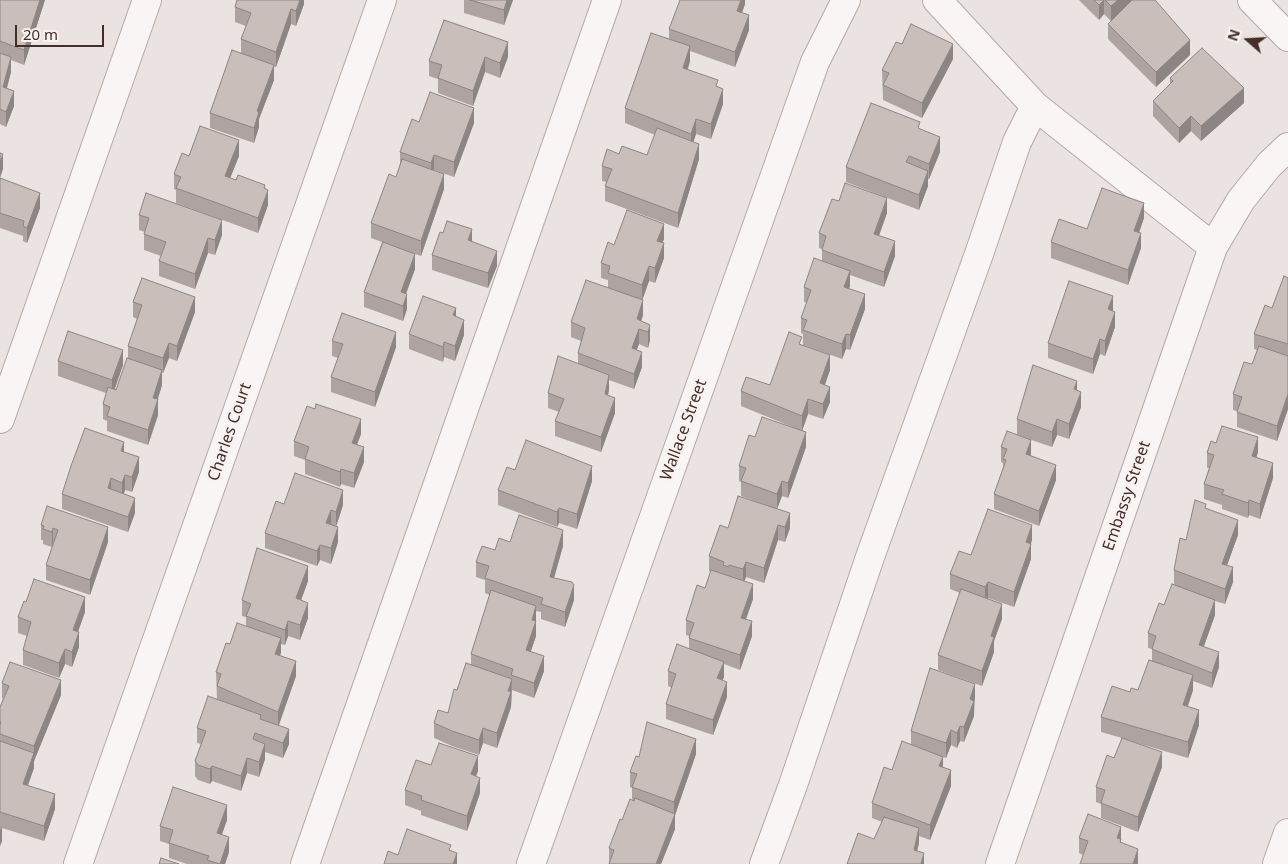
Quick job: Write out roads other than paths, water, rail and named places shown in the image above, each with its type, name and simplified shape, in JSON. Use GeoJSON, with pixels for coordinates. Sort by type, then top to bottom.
{"type":"FeatureCollection","features":[{"type":"Feature","properties":{"kind":"street"},"geometry":{"type":"LineString","coordinates":[[0,419],[147,0]]}},
{"type":"Feature","properties":{"kind":"street","name":"Charles Court"},"geometry":{"type":"LineString","coordinates":[[78,864],[382,0]]}},
{"type":"Feature","properties":{"kind":"street"},"geometry":{"type":"LineString","coordinates":[[305,864],[607,0]]}},
{"type":"Feature","properties":{"kind":"street","name":"Wallace Street"},"geometry":{"type":"LineString","coordinates":[[531,864],[815,62],[846,0]]}},
{"type":"Feature","properties":{"kind":"street"},"geometry":{"type":"LineString","coordinates":[[937,0],[1035,106],[1213,247]]}},
{"type":"Feature","properties":{"kind":"street"},"geometry":{"type":"LineString","coordinates":[[1252,0],[1288,37]]}},
{"type":"Feature","properties":{"kind":"street"},"geometry":{"type":"LineString","coordinates":[[764,864],[1017,142],[1035,106]]}},
{"type":"Feature","properties":{"kind":"street","name":"Embassy Street"},"geometry":{"type":"LineString","coordinates":[[1000,864],[1213,247],[1241,200],[1269,165],[1288,146]]}},
{"type":"Feature","properties":{"kind":"street"},"geometry":{"type":"LineString","coordinates":[[1277,864],[1288,833]]}}]}
